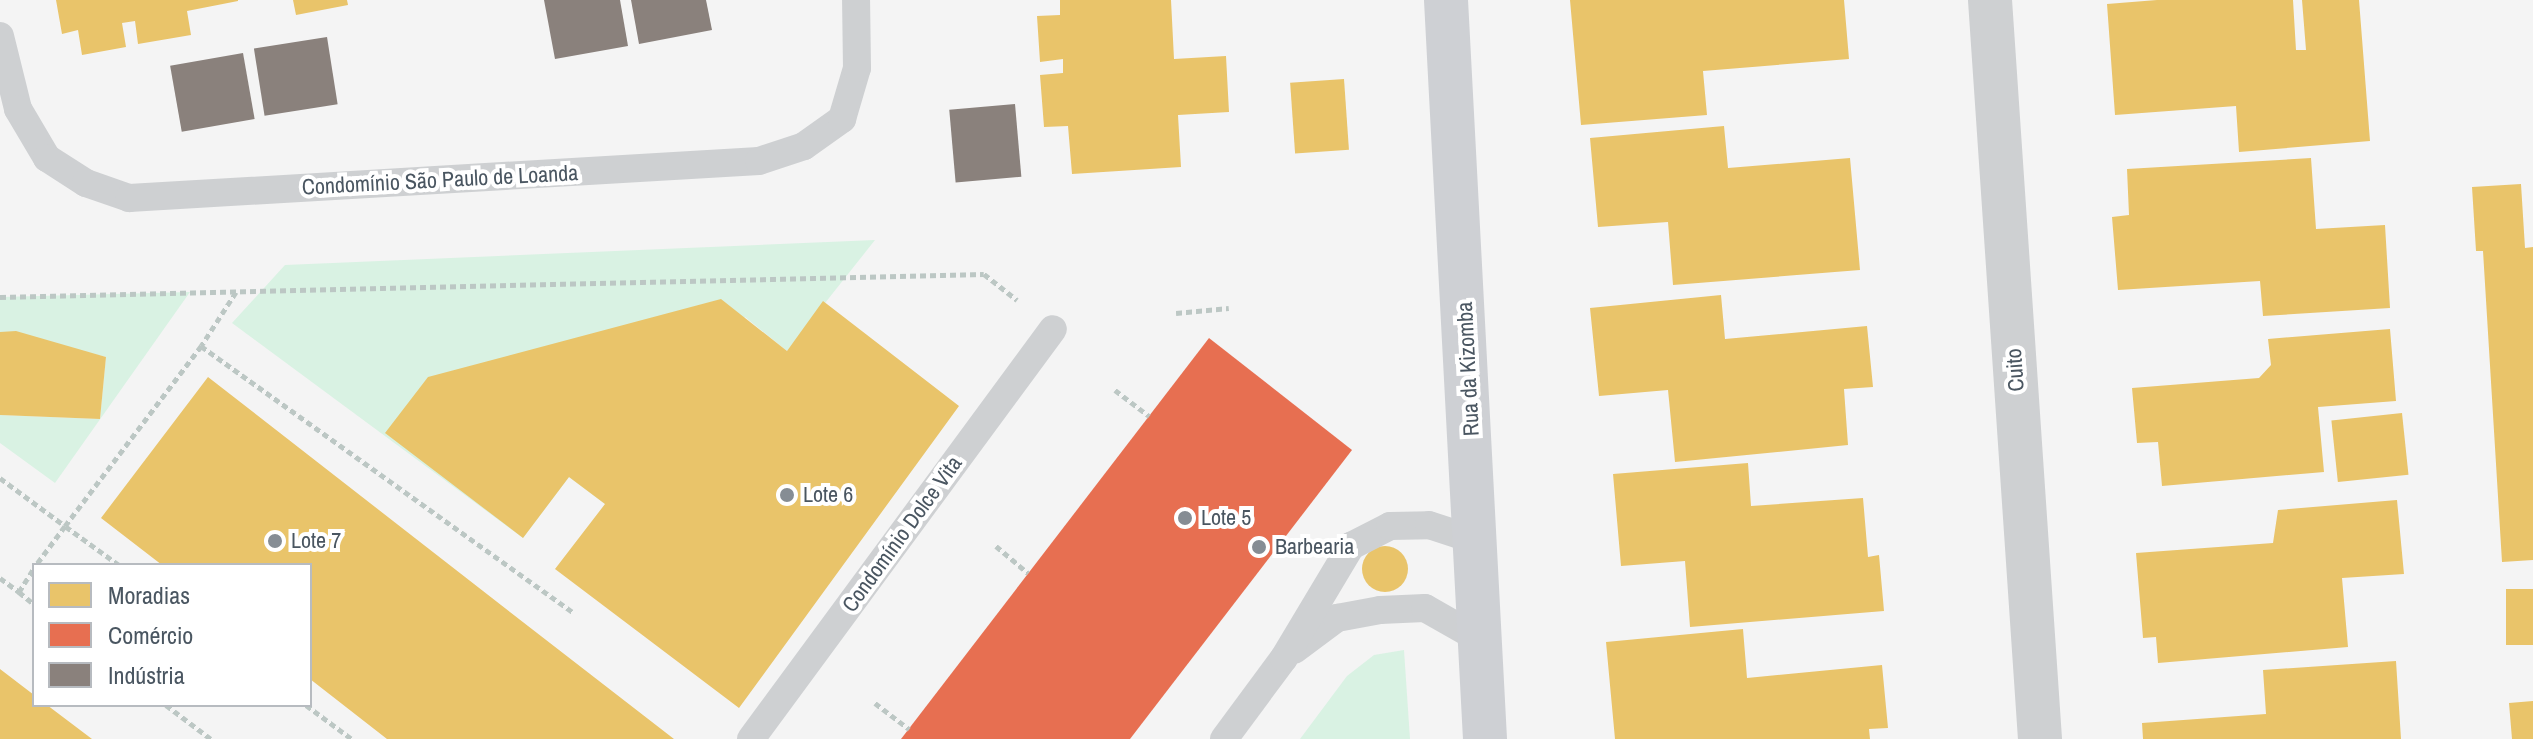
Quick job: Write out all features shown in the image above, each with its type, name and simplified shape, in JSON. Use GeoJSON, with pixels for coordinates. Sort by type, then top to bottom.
{"type":"FeatureCollection","features":[{"type":"Feature","properties":{"kind":"main road","name":"Rua da Kizomba"},"geometry":{"type":"LineString","coordinates":[[1446,0],[1478,541],[1485,739]]}},
{"type":"Feature","properties":{"kind":"street","name":"Cuito"},"geometry":{"type":"LineString","coordinates":[[1990,0],[2040,739]]}},
{"type":"Feature","properties":{"kind":"lane","name":"Condomínio São Paulo de Loanda"},"geometry":{"type":"LineString","coordinates":[[0,36],[18,109],[47,158],[129,198],[759,161],[804,146],[842,119],[857,68],[856,0]]}},
{"type":"Feature","properties":{"kind":"lane","name":"Condomínio Dolce Vita"},"geometry":{"type":"LineString","coordinates":[[751,739],[1053,329]]}},
{"type":"Feature","properties":{"kind":"lane"},"geometry":{"type":"LineString","coordinates":[[1224,739],[1284,658],[1351,546],[1390,526],[1429,525],[1478,541]]}},
{"type":"Feature","properties":{"kind":"lane"},"geometry":{"type":"LineString","coordinates":[[1284,658],[1337,618],[1380,610],[1425,608],[1481,640]]}},
{"type":"Feature","properties":{"kind":"path"},"geometry":{"type":"LineString","coordinates":[[0,297],[984,274],[1053,329]]}},
{"type":"Feature","properties":{"kind":"path"},"geometry":{"type":"LineString","coordinates":[[37,563],[201,346],[236,291]]}},
{"type":"Feature","properties":{"kind":"path"},"geometry":{"type":"LineString","coordinates":[[1176,313],[1229,308]]}},
{"type":"Feature","properties":{"kind":"path"},"geometry":{"type":"LineString","coordinates":[[201,346],[573,612]]}},
{"type":"Feature","properties":{"kind":"path"},"geometry":{"type":"LineString","coordinates":[[1115,390],[1149,416]]}},
{"type":"Feature","properties":{"kind":"path"},"geometry":{"type":"LineString","coordinates":[[0,478],[116,563]]}},
{"type":"Feature","properties":{"kind":"path"},"geometry":{"type":"LineString","coordinates":[[996,546],[1028,573]]}},
{"type":"Feature","properties":{"kind":"path"},"geometry":{"type":"LineString","coordinates":[[19,592],[32,571]]}},
{"type":"Feature","properties":{"kind":"path"},"geometry":{"type":"LineString","coordinates":[[0,578],[32,602]]}},
{"type":"Feature","properties":{"kind":"path"},"geometry":{"type":"LineString","coordinates":[[875,703],[909,729]]}},
{"type":"Feature","properties":{"kind":"path"},"geometry":{"type":"LineString","coordinates":[[169,707],[211,739]]}},
{"type":"Feature","properties":{"kind":"path"},"geometry":{"type":"LineString","coordinates":[[309,707],[352,739]]}},
{"type":"Feature","properties":{"kind":"green space"},"geometry":{"type":"Polygon","coordinates":[[[875,240],[787,351],[745,317],[605,504],[569,477],[523,538],[232,323],[285,265],[875,240]]]}},
{"type":"Feature","properties":{"kind":"green space"},"geometry":{"type":"Polygon","coordinates":[[[190,292],[55,483],[0,443],[0,415],[100,419],[106,357],[0,332],[0,297],[190,292]]]}},
{"type":"Feature","properties":{"kind":"green space"},"geometry":{"type":"Polygon","coordinates":[[[1404,650],[1410,739],[1300,739],[1347,676],[1374,655],[1404,650]]]}},
{"type":"Feature","properties":{"kind":"building: Moradias"},"geometry":{"type":"Polygon","coordinates":[[[56,0],[238,1],[187,11],[191,35],[138,44],[135,21],[122,23],[126,47],[82,55],[78,30],[62,34],[56,0]]]}},
{"type":"Feature","properties":{"kind":"building: Moradias"},"geometry":{"type":"Polygon","coordinates":[[[293,0],[347,0],[348,5],[296,15],[293,0]]]}},
{"type":"Feature","properties":{"kind":"building: Moradias"},"geometry":{"type":"Polygon","coordinates":[[[1060,0],[1171,0],[1174,59],[1226,56],[1229,112],[1178,115],[1181,167],[1072,174],[1068,126],[1044,127],[1040,75],[1063,73],[1063,59],[1040,62],[1037,16],[1060,15],[1060,0]]]}},
{"type":"Feature","properties":{"kind":"building: Moradias"},"geometry":{"type":"Polygon","coordinates":[[[1570,0],[1844,0],[1849,59],[1703,71],[1707,115],[1581,125],[1570,0]]]}},
{"type":"Feature","properties":{"kind":"building: Moradias"},"geometry":{"type":"Polygon","coordinates":[[[2157,0],[2293,0],[2296,50],[2306,50],[2302,0],[2359,0],[2370,141],[2239,152],[2236,106],[2115,115],[2107,4],[2157,0]]]}},
{"type":"Feature","properties":{"kind":"building: Moradias"},"geometry":{"type":"Polygon","coordinates":[[[1344,79],[1349,150],[1295,154],[1290,83],[1344,79]]]}},
{"type":"Feature","properties":{"kind":"building: Moradias"},"geometry":{"type":"Polygon","coordinates":[[[1724,126],[1728,168],[1850,158],[1860,270],[1673,285],[1668,222],[1598,227],[1590,138],[1724,126]]]}},
{"type":"Feature","properties":{"kind":"building: Moradias"},"geometry":{"type":"Polygon","coordinates":[[[2311,158],[2316,229],[2385,225],[2390,308],[2263,316],[2260,281],[2118,290],[2112,217],[2129,215],[2127,169],[2311,158]]]}},
{"type":"Feature","properties":{"kind":"building: Moradias"},"geometry":{"type":"Polygon","coordinates":[[[2521,184],[2525,248],[2533,247],[2533,560],[2502,562],[2483,251],[2476,251],[2472,187],[2521,184]]]}},
{"type":"Feature","properties":{"kind":"building: Moradias"},"geometry":{"type":"Polygon","coordinates":[[[1721,295],[1725,339],[1867,326],[1873,387],[1844,389],[1848,445],[1675,462],[1668,390],[1599,396],[1590,308],[1721,295]]]}},
{"type":"Feature","properties":{"kind":"building: Moradias"},"geometry":{"type":"Polygon","coordinates":[[[721,299],[787,351],[823,301],[959,406],[739,708],[555,569],[605,504],[569,477],[523,538],[385,433],[428,377],[721,299]]]}},
{"type":"Feature","properties":{"kind":"building: Moradias"},"geometry":{"type":"Polygon","coordinates":[[[2390,329],[2396,401],[2318,407],[2324,472],[2162,486],[2158,442],[2137,443],[2132,388],[2259,378],[2271,365],[2268,339],[2390,329]]]}},
{"type":"Feature","properties":{"kind":"building: Moradias"},"geometry":{"type":"Polygon","coordinates":[[[16,331],[106,357],[100,419],[0,415],[0,332],[16,331]]]}},
{"type":"Feature","properties":{"kind":"building: Moradias","name":"Lote 7"},"geometry":{"type":"Polygon","coordinates":[[[208,377],[674,739],[387,739],[312,681],[312,563],[159,563],[101,518],[208,377]]]}},
{"type":"Feature","properties":{"kind":"building: Moradias"},"geometry":{"type":"Polygon","coordinates":[[[2402,413],[2408,475],[2338,482],[2331,420],[2402,413]]]}},
{"type":"Feature","properties":{"kind":"building: Moradias"},"geometry":{"type":"Polygon","coordinates":[[[1748,463],[1751,506],[1863,498],[1868,557],[1879,555],[1884,611],[1690,627],[1685,561],[1621,566],[1613,474],[1748,463]]]}},
{"type":"Feature","properties":{"kind":"building: Moradias"},"geometry":{"type":"Polygon","coordinates":[[[2397,500],[2404,574],[2342,578],[2348,647],[2158,663],[2156,637],[2143,638],[2136,553],[2273,543],[2278,510],[2397,500]]]}},
{"type":"Feature","properties":{"kind":"building: Moradias"},"geometry":{"type":"Polygon","coordinates":[[[1385,546],[1401,553],[1408,569],[1401,585],[1385,592],[1369,585],[1362,569],[1369,553],[1385,546]]]}},
{"type":"Feature","properties":{"kind":"building: Moradias"},"geometry":{"type":"Polygon","coordinates":[[[2506,589],[2533,589],[2533,645],[2506,645],[2506,589]]]}},
{"type":"Feature","properties":{"kind":"building: Moradias"},"geometry":{"type":"Polygon","coordinates":[[[1743,629],[1747,678],[1882,665],[1888,728],[1869,729],[1870,739],[1615,739],[1606,642],[1743,629]]]}},
{"type":"Feature","properties":{"kind":"building: Moradias"},"geometry":{"type":"Polygon","coordinates":[[[2396,661],[2401,739],[2143,739],[2142,723],[2266,714],[2263,670],[2396,661]]]}},
{"type":"Feature","properties":{"kind":"building: Moradias"},"geometry":{"type":"Polygon","coordinates":[[[0,669],[32,693],[32,707],[50,707],[92,739],[0,739],[0,669]]]}},
{"type":"Feature","properties":{"kind":"building: Moradias"},"geometry":{"type":"Polygon","coordinates":[[[2533,701],[2533,739],[2512,739],[2509,703],[2533,701]]]}},
{"type":"Feature","properties":{"kind":"building: Comércio","name":"Lote 5"},"geometry":{"type":"Polygon","coordinates":[[[1209,338],[1352,450],[1130,739],[901,739],[1209,338]]]}},
{"type":"Feature","properties":{"kind":"building: Indústria"},"geometry":{"type":"Polygon","coordinates":[[[544,0],[620,0],[628,46],[555,59],[544,0]]]}},
{"type":"Feature","properties":{"kind":"building: Indústria"},"geometry":{"type":"Polygon","coordinates":[[[631,0],[706,0],[712,30],[639,44],[631,0]]]}},
{"type":"Feature","properties":{"kind":"building: Indústria"},"geometry":{"type":"Polygon","coordinates":[[[327,37],[338,104],[265,116],[254,49],[327,37]]]}},
{"type":"Feature","properties":{"kind":"building: Indústria"},"geometry":{"type":"Polygon","coordinates":[[[243,53],[255,119],[182,132],[170,66],[243,53]]]}},
{"type":"Feature","properties":{"kind":"building: Indústria"},"geometry":{"type":"Polygon","coordinates":[[[1015,104],[1021,177],[956,182],[949,110],[1015,104]]]}},
{"type":"Feature","properties":{"kind":"place","name":"Lote 6"},"geometry":{"type":"Point","coordinates":[787,495]}},
{"type":"Feature","properties":{"kind":"place","name":"Lote 5"},"geometry":{"type":"Point","coordinates":[1185,518]}},
{"type":"Feature","properties":{"kind":"place","name":"Lote 7"},"geometry":{"type":"Point","coordinates":[275,541]}},
{"type":"Feature","properties":{"kind":"place","name":"Barbearia"},"geometry":{"type":"Point","coordinates":[1259,547]}}]}
